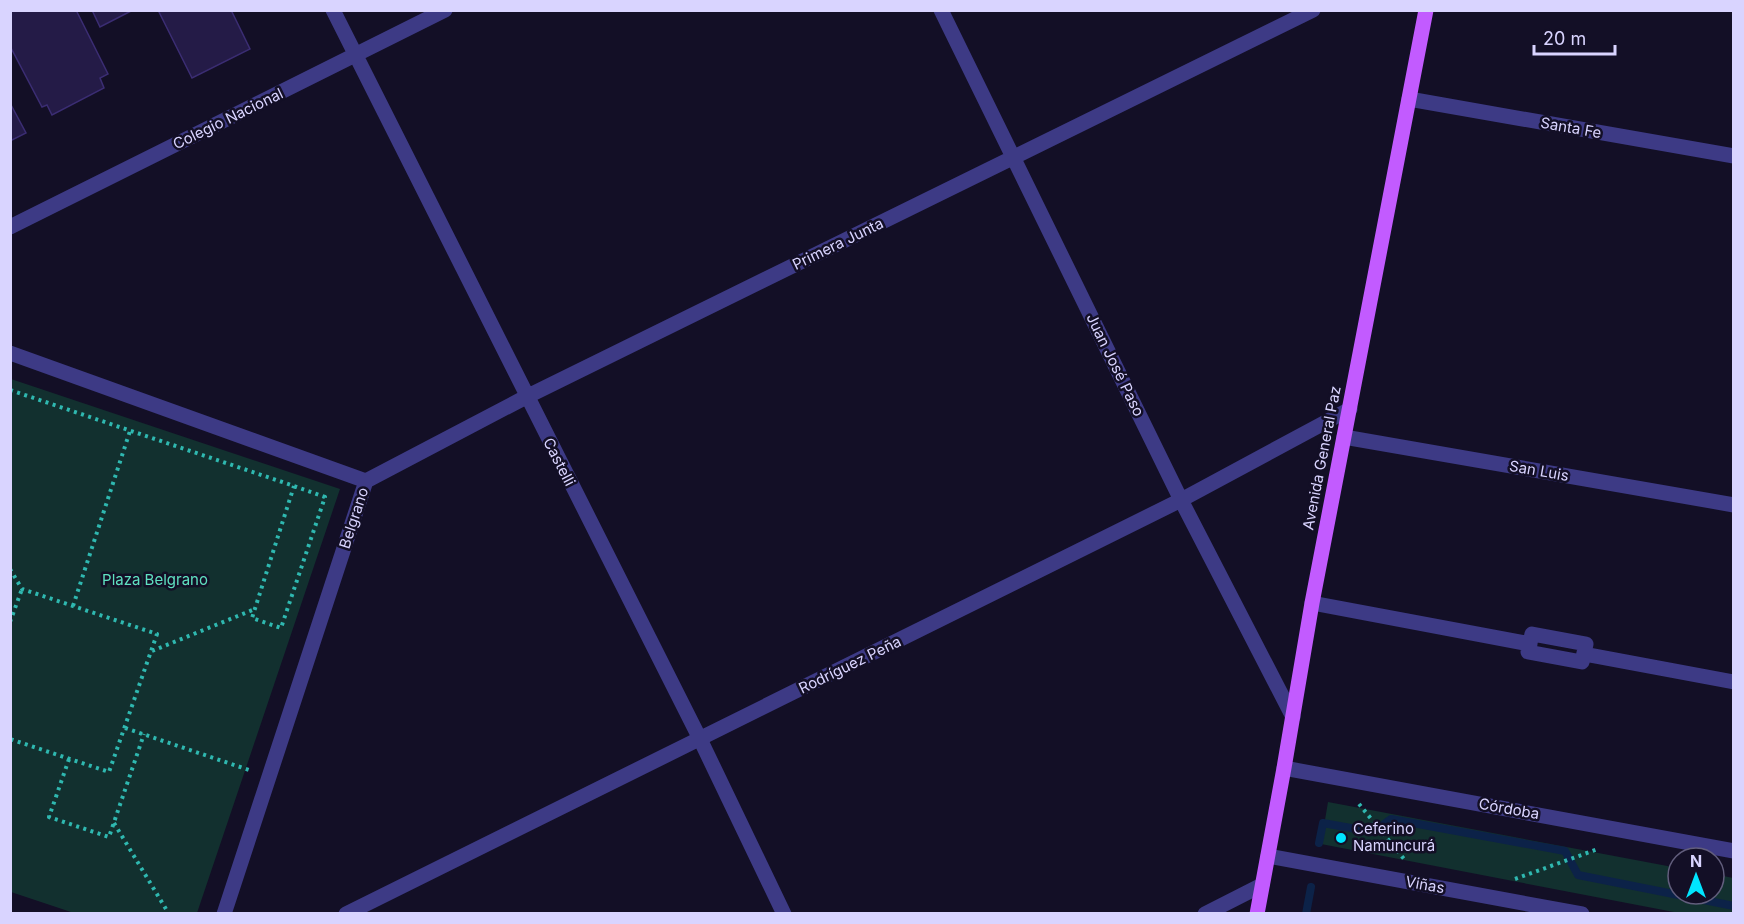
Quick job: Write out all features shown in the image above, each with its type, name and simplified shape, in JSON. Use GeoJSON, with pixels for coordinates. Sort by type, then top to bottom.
{"type":"FeatureCollection","features":[{"type":"Feature","properties":{"kind":"main road","name":"Avenida General Paz"},"geometry":{"type":"LineString","coordinates":[[1257,914],[1312,603],[1426,10]]}},
{"type":"Feature","properties":{"kind":"street","name":"Castelli"},"geometry":{"type":"LineString","coordinates":[[333,10],[700,739],[784,914]]}},
{"type":"Feature","properties":{"kind":"street","name":"Colegio Nacional"},"geometry":{"type":"LineString","coordinates":[[10,227],[445,10]]}},
{"type":"Feature","properties":{"kind":"street","name":"Juan José Paso"},"geometry":{"type":"LineString","coordinates":[[941,10],[1181,500],[1293,717]]}},
{"type":"Feature","properties":{"kind":"street","name":"Primera Junta"},"geometry":{"type":"LineString","coordinates":[[366,481],[526,397],[1313,10]]}},
{"type":"Feature","properties":{"kind":"street","name":"Santa Fe"},"geometry":{"type":"LineString","coordinates":[[1409,99],[1734,156]]}},
{"type":"Feature","properties":{"kind":"street","name":"Belgrano"},"geometry":{"type":"LineString","coordinates":[[10,354],[366,481],[224,914]]}},
{"type":"Feature","properties":{"kind":"street","name":"Rodríguez Peña"},"geometry":{"type":"LineString","coordinates":[[346,914],[1181,500],[1350,409]]}},
{"type":"Feature","properties":{"kind":"street","name":"San Luis"},"geometry":{"type":"LineString","coordinates":[[1344,437],[1734,505]]}},
{"type":"Feature","properties":{"kind":"street"},"geometry":{"type":"LineString","coordinates":[[1312,603],[1530,644],[1532,634],[1586,644],[1584,654],[1734,682]]}},
{"type":"Feature","properties":{"kind":"street","name":"Córdoba"},"geometry":{"type":"LineString","coordinates":[[1284,768],[1734,851]]}},
{"type":"Feature","properties":{"kind":"street","name":"Viñas"},"geometry":{"type":"LineString","coordinates":[[1268,856],[1582,914]]}},
{"type":"Feature","properties":{"kind":"street"},"geometry":{"type":"LineString","coordinates":[[1205,914],[1262,885]]}},
{"type":"Feature","properties":{"kind":"path"},"geometry":{"type":"LineString","coordinates":[[10,390],[294,486],[325,497],[281,628],[252,618],[294,486]]}},
{"type":"Feature","properties":{"kind":"path"},"geometry":{"type":"LineString","coordinates":[[73,606],[130,431]]}},
{"type":"Feature","properties":{"kind":"path"},"geometry":{"type":"LineString","coordinates":[[10,569],[22,589],[157,634],[109,772],[10,739]]}},
{"type":"Feature","properties":{"kind":"path"},"geometry":{"type":"LineString","coordinates":[[10,622],[22,589]]}},
{"type":"Feature","properties":{"kind":"path"},"geometry":{"type":"LineString","coordinates":[[151,651],[255,609]]}},
{"type":"Feature","properties":{"kind":"path"},"geometry":{"type":"LineString","coordinates":[[125,728],[269,777]]}},
{"type":"Feature","properties":{"kind":"path"},"geometry":{"type":"LineString","coordinates":[[69,759],[50,817],[109,837],[144,734]]}},
{"type":"Feature","properties":{"kind":"path"},"geometry":{"type":"LineString","coordinates":[[114,823],[169,914]]}},
{"type":"Feature","properties":{"kind":"path"},"geometry":{"type":"LineString","coordinates":[[1376,824],[1382,832]]}},
{"type":"Feature","properties":{"kind":"path"},"geometry":{"type":"LineString","coordinates":[[1508,882],[1577,856]]}},
{"type":"Feature","properties":{"kind":"green space","name":"Plaza Belgrano"},"geometry":{"type":"Polygon","coordinates":[[[11,379],[340,489],[197,913],[74,913],[11,892],[11,379]]]}},
{"type":"Feature","properties":{"kind":"green space"},"geometry":{"type":"Polygon","coordinates":[[[1328,802],[1666,866],[1666,906],[1726,906],[1726,877],[1733,878],[1733,913],[1679,913],[1321,844],[1328,802]]]}},
{"type":"Feature","properties":{"kind":"building"},"geometry":{"type":"Polygon","coordinates":[[[10,10],[76,10],[108,74],[100,78],[104,88],[52,115],[47,105],[42,107],[10,46],[10,10]]]}},
{"type":"Feature","properties":{"kind":"building"},"geometry":{"type":"Polygon","coordinates":[[[92,10],[133,10],[100,27],[92,10]]]}},
{"type":"Feature","properties":{"kind":"building"},"geometry":{"type":"Polygon","coordinates":[[[158,10],[231,10],[250,49],[192,78],[158,10]]]}},
{"type":"Feature","properties":{"kind":"building"},"geometry":{"type":"Polygon","coordinates":[[[10,103],[26,133],[10,141],[10,103]]]}},
{"type":"Feature","properties":{"kind":"waterway"},"geometry":{"type":"LineString","coordinates":[[1319,843],[1323,823],[1373,832],[1391,819],[1565,851],[1578,875],[1734,906]]}},
{"type":"Feature","properties":{"kind":"waterway"},"geometry":{"type":"LineString","coordinates":[[1306,914],[1311,887]]}},
{"type":"Feature","properties":{"kind":"place","name":"Ceferino Namuncurá"},"geometry":{"type":"Point","coordinates":[1341,838]}}]}
